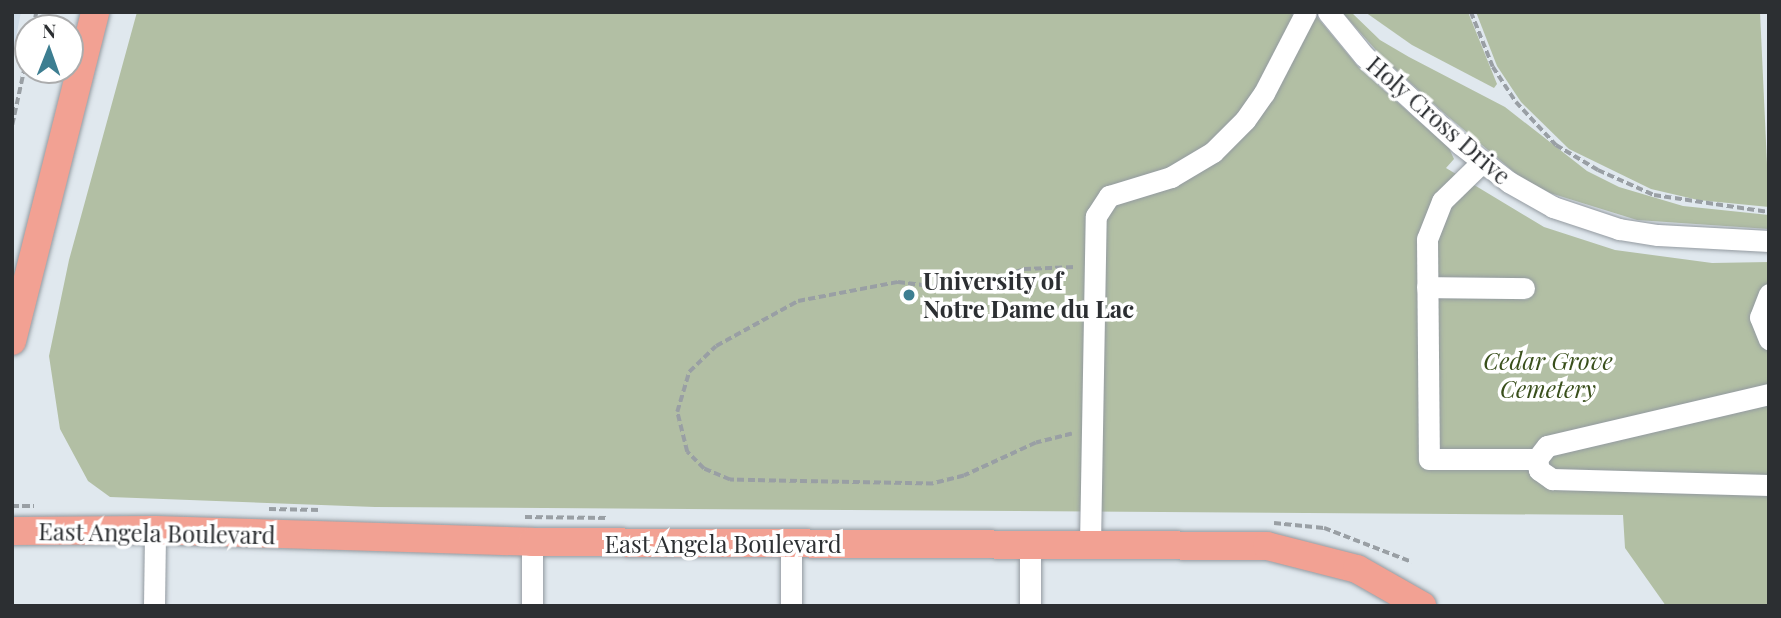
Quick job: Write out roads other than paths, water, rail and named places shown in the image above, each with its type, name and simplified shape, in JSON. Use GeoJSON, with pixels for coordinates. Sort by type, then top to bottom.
{"type":"FeatureCollection","features":[{"type":"Feature","properties":{"kind":"main road"},"geometry":{"type":"LineString","coordinates":[[12,341],[95,12]]}},
{"type":"Feature","properties":{"kind":"main road","name":"East Angela Boulevard"},"geometry":{"type":"LineString","coordinates":[[12,531],[155,530],[532,542],[1266,546],[1294,550],[1357,569],[1422,606]]}},
{"type":"Feature","properties":{"kind":"street"},"geometry":{"type":"LineString","coordinates":[[1090,545],[1096,216],[1101,205],[1120,191],[1171,177],[1213,152],[1245,120],[1264,93],[1306,12]]}},
{"type":"Feature","properties":{"kind":"street","name":"Holy Cross Drive"},"geometry":{"type":"LineString","coordinates":[[1328,12],[1364,55],[1483,161],[1529,195],[1583,219],[1670,237],[1769,241]]}},
{"type":"Feature","properties":{"kind":"street"},"geometry":{"type":"LineString","coordinates":[[1483,161],[1442,201],[1432,220],[1427,287],[1429,459],[1537,459]]}},
{"type":"Feature","properties":{"kind":"street"},"geometry":{"type":"LineString","coordinates":[[1427,287],[1524,288]]}},
{"type":"Feature","properties":{"kind":"street"},"geometry":{"type":"LineString","coordinates":[[1769,293],[1760,317],[1769,339]]}},
{"type":"Feature","properties":{"kind":"street"},"geometry":{"type":"LineString","coordinates":[[1769,394],[1547,446],[1537,459],[1539,470],[1552,479],[1769,485]]}},
{"type":"Feature","properties":{"kind":"street"},"geometry":{"type":"LineString","coordinates":[[154,606],[155,530]]}},
{"type":"Feature","properties":{"kind":"street"},"geometry":{"type":"LineString","coordinates":[[532,542],[532,606]]}},
{"type":"Feature","properties":{"kind":"street"},"geometry":{"type":"LineString","coordinates":[[791,544],[791,606]]}},
{"type":"Feature","properties":{"kind":"street"},"geometry":{"type":"LineString","coordinates":[[1030,545],[1030,606]]}},
{"type":"Feature","properties":{"kind":"place","name":"University of Notre Dame du Lac"},"geometry":{"type":"Point","coordinates":[909,295]}},
{"type":"Feature","properties":{"kind":"park label","name":"Cedar Grove Cemetery"},"geometry":{"type":"Point","coordinates":[1548,375]}}]}
